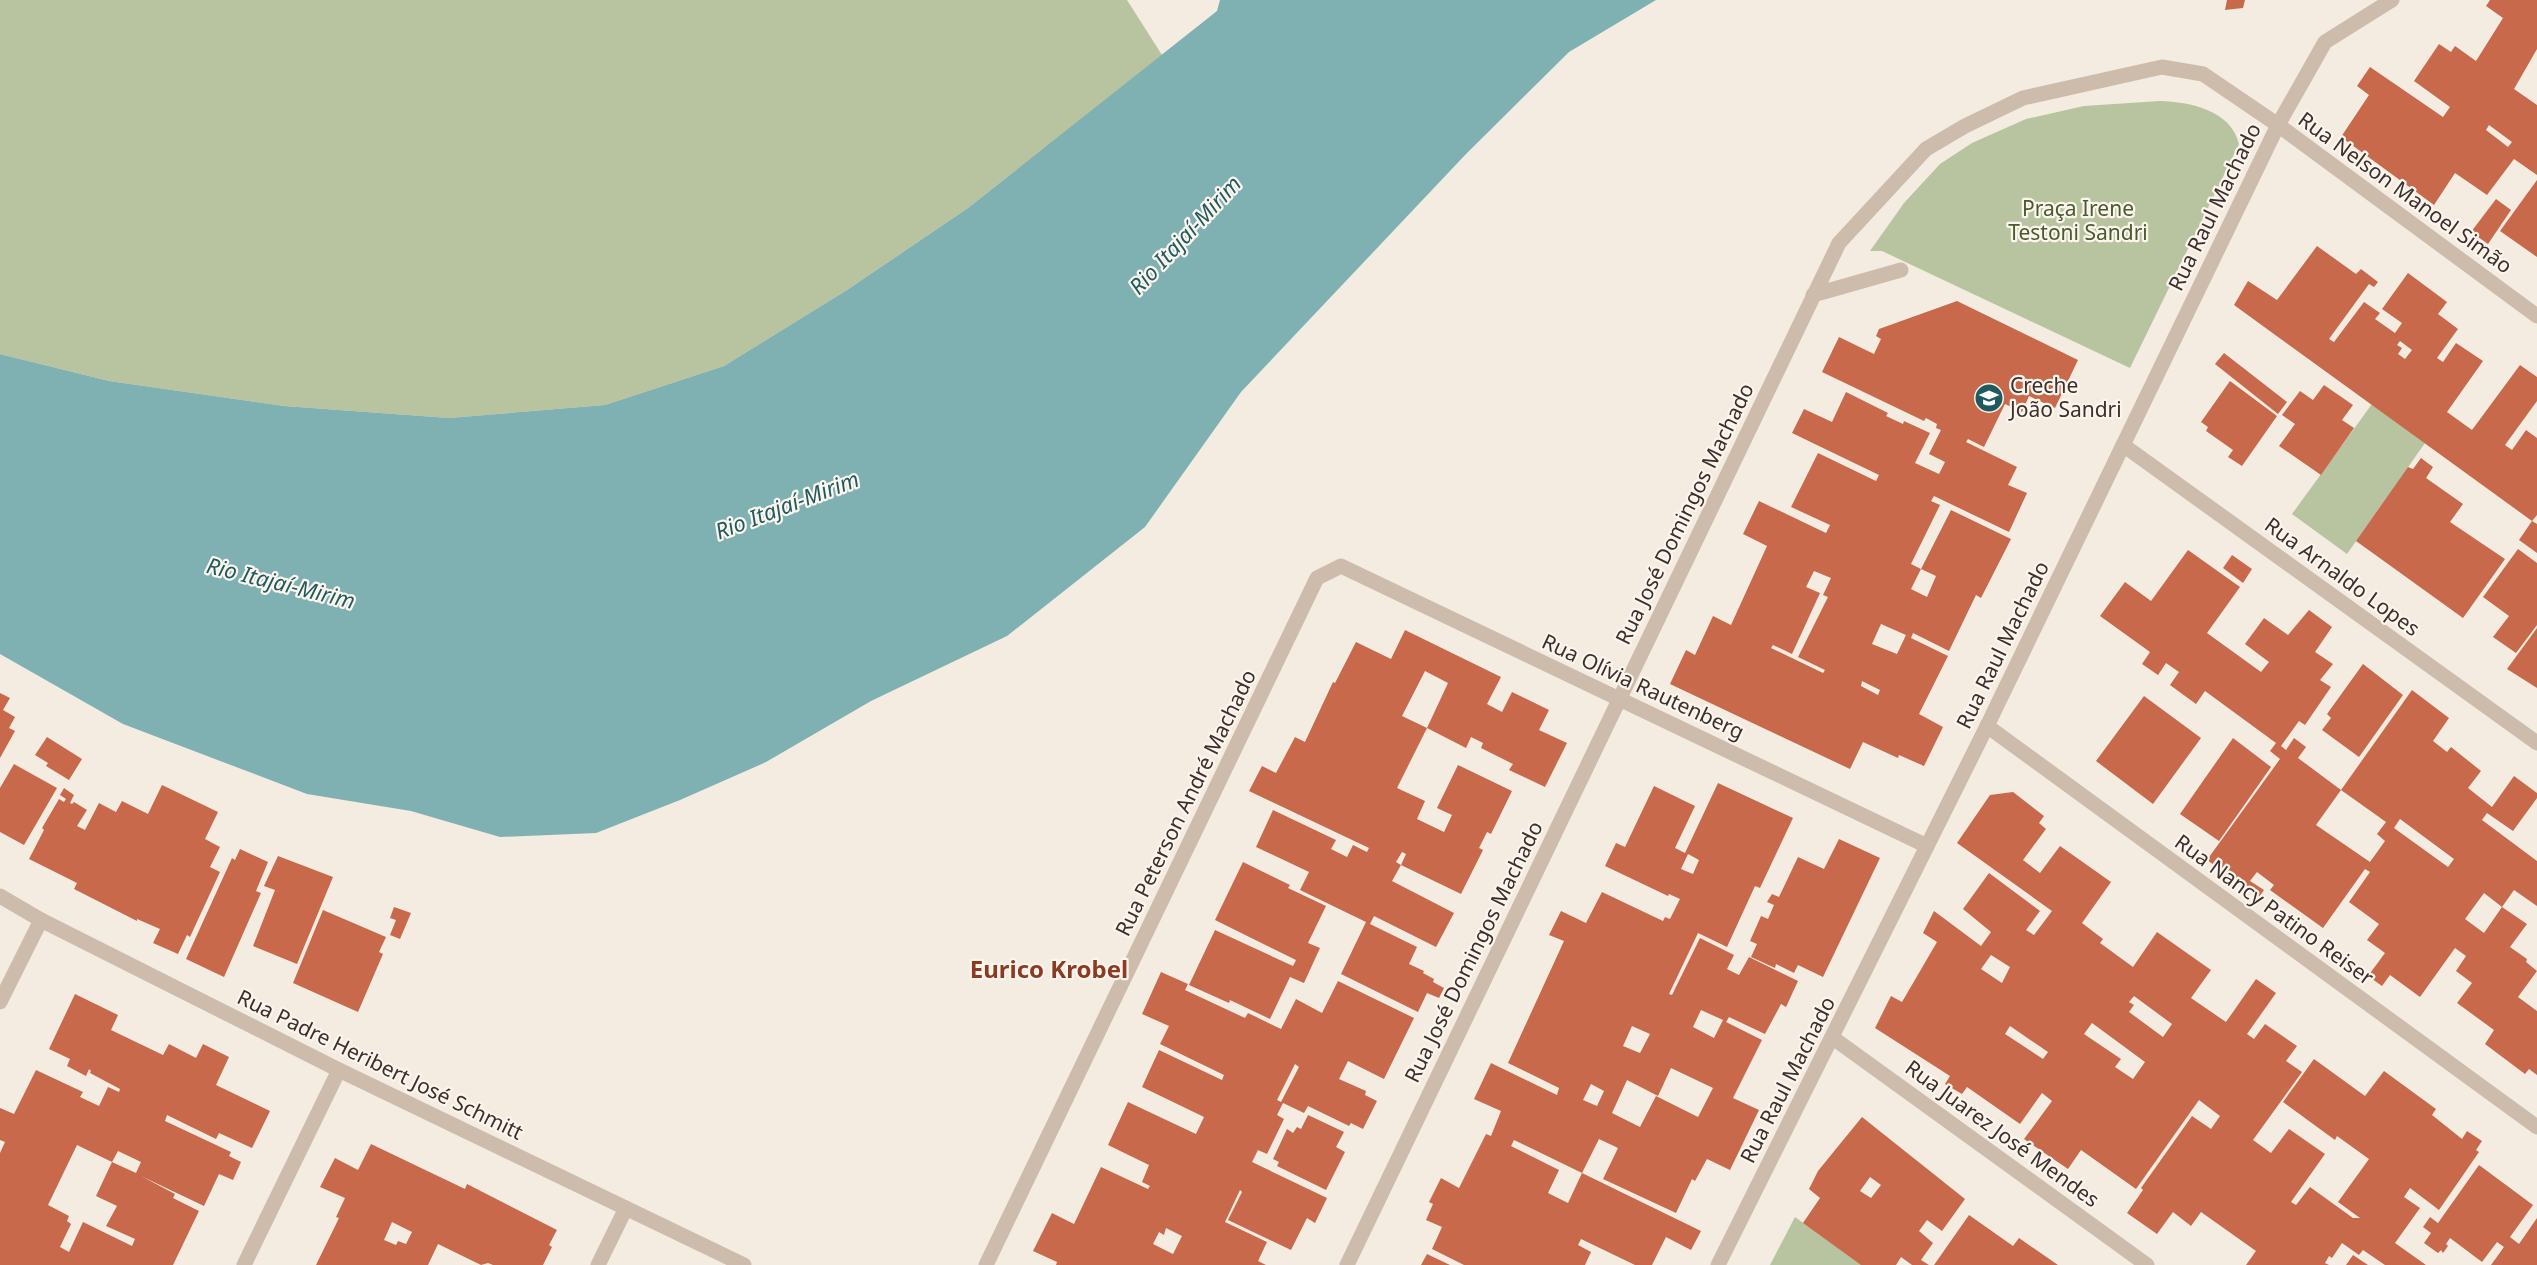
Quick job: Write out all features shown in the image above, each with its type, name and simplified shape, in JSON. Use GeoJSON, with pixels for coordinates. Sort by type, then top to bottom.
{"type":"FeatureCollection","features":[{"type":"Feature","properties":{"kind":"street","name":"Rua Raul Machado"},"geometry":{"type":"LineString","coordinates":[[1718,1265],[1987,726],[2278,125],[2325,42],[2392,0]]}},
{"type":"Feature","properties":{"kind":"street","name":"Rua José Domingos Machado"},"geometry":{"type":"LineString","coordinates":[[1347,1265],[1839,243],[1926,149],[1965,126],[2023,98],[2162,67],[2202,74],[2278,125]]}},
{"type":"Feature","properties":{"kind":"street","name":"Rua Nelson Manoel Simão"},"geometry":{"type":"LineString","coordinates":[[2278,125],[2537,316]]}},
{"type":"Feature","properties":{"kind":"street"},"geometry":{"type":"LineString","coordinates":[[1814,295],[1901,270]]}},
{"type":"Feature","properties":{"kind":"street","name":"Rua Arnaldo Lopes"},"geometry":{"type":"LineString","coordinates":[[2123,445],[2537,743]]}},
{"type":"Feature","properties":{"kind":"street","name":"Rua Olívia Rautenberg"},"geometry":{"type":"LineString","coordinates":[[1341,566],[1927,846]]}},
{"type":"Feature","properties":{"kind":"street","name":"Rua Peterson André Machado"},"geometry":{"type":"LineString","coordinates":[[986,1265],[1317,578],[1341,566]]}},
{"type":"Feature","properties":{"kind":"street","name":"Rua Nancy Patino Reiser"},"geometry":{"type":"LineString","coordinates":[[1987,726],[2537,1127]]}},
{"type":"Feature","properties":{"kind":"street","name":"Rua Padre Heribert José Schmitt"},"geometry":{"type":"LineString","coordinates":[[0,896],[41,920],[339,1070],[744,1265]]}},
{"type":"Feature","properties":{"kind":"street"},"geometry":{"type":"LineString","coordinates":[[0,1002],[41,920]]}},
{"type":"Feature","properties":{"kind":"street","name":"Rua Juarez José Mendes"},"geometry":{"type":"LineString","coordinates":[[1833,1038],[2147,1265]]}},
{"type":"Feature","properties":{"kind":"street"},"geometry":{"type":"LineString","coordinates":[[244,1265],[339,1070]]}},
{"type":"Feature","properties":{"kind":"street"},"geometry":{"type":"LineString","coordinates":[[598,1265],[626,1208]]}},
{"type":"Feature","properties":{"kind":"green space"},"geometry":{"type":"Polygon","coordinates":[[[0,0],[1127,0],[1162,55],[968,208],[847,290],[724,366],[605,405],[449,418],[284,406],[109,381],[0,354],[0,0]]]}},
{"type":"Feature","properties":{"kind":"green space","name":"Praça Irene Testoni Sandri"},"geometry":{"type":"Polygon","coordinates":[[[2160,101],[2184,103],[2208,110],[2228,123],[2235,132],[2239,144],[2130,368],[1882,251],[1870,251],[1904,203],[1940,164],[1972,143],[2026,119],[2084,106],[2160,101]]]}},
{"type":"Feature","properties":{"kind":"green space"},"geometry":{"type":"Polygon","coordinates":[[[2372,404],[2425,443],[2347,554],[2292,514],[2372,404]]]}},
{"type":"Feature","properties":{"kind":"green space"},"geometry":{"type":"Polygon","coordinates":[[[1795,1217],[1862,1265],[1770,1265],[1795,1217]]]}},
{"type":"Feature","properties":{"kind":"water","name":"Rio Itajaí-Mirim"},"geometry":{"type":"Polygon","coordinates":[[[1220,0],[1656,0],[1569,52],[1466,154],[1241,392],[1145,527],[1007,636],[871,701],[766,762],[680,800],[596,833],[500,837],[411,811],[307,794],[123,724],[0,654],[0,354],[109,381],[284,406],[449,418],[605,405],[724,366],[847,290],[968,208],[1217,11],[1220,0]]]}},
{"type":"Feature","properties":{"kind":"building"},"geometry":{"type":"Polygon","coordinates":[[[2227,0],[2245,0],[2243,8],[2225,10],[2227,0]]]}},
{"type":"Feature","properties":{"kind":"building"},"geometry":{"type":"Polygon","coordinates":[[[2490,0],[2537,0],[2537,49],[2514,89],[2537,105],[2537,175],[2514,159],[2487,195],[2455,173],[2434,205],[2341,137],[2369,95],[2357,86],[2370,67],[2443,117],[2450,107],[2414,81],[2439,44],[2451,52],[2455,46],[2476,61],[2503,18],[2486,6],[2490,0]],[[2489,125],[2486,130],[2508,147],[2512,142],[2489,125]]]}},
{"type":"Feature","properties":{"kind":"building"},"geometry":{"type":"Polygon","coordinates":[[[2537,180],[2537,257],[2500,231],[2537,180]]]}},
{"type":"Feature","properties":{"kind":"building"},"geometry":{"type":"Polygon","coordinates":[[[2496,199],[2511,210],[2488,244],[2471,232],[2496,199]]]}},
{"type":"Feature","properties":{"kind":"building"},"geometry":{"type":"Polygon","coordinates":[[[2317,246],[2356,274],[2361,269],[2378,282],[2374,287],[2369,284],[2329,339],[2334,342],[2364,302],[2380,313],[2375,319],[2395,333],[2402,323],[2382,309],[2408,273],[2447,302],[2438,314],[2458,329],[2437,358],[2443,362],[2456,343],[2483,361],[2447,412],[2472,430],[2520,365],[2537,377],[2537,401],[2505,445],[2512,450],[2526,430],[2537,438],[2537,515],[2532,521],[2234,305],[2248,281],[2277,300],[2317,246]],[[2400,341],[2397,345],[2402,348],[2398,354],[2405,359],[2412,350],[2400,341]]]}},
{"type":"Feature","properties":{"kind":"building"},"geometry":{"type":"Polygon","coordinates":[[[1957,301],[2078,360],[2055,408],[2029,396],[2022,412],[2005,404],[1984,447],[1968,439],[1966,442],[2017,467],[2008,485],[2027,493],[2009,532],[1934,496],[1931,501],[1940,505],[1911,564],[1921,569],[1951,510],[2011,539],[1981,598],[1976,595],[1949,651],[1913,633],[1911,638],[1948,656],[1919,714],[1943,727],[1924,766],[1899,755],[1898,758],[1863,742],[1850,769],[1670,684],[1686,650],[1695,655],[1713,616],[1731,625],[1767,546],[1743,534],[1759,501],[1826,533],[1830,525],[1791,507],[1818,453],[1876,481],[1879,475],[1792,433],[1804,409],[1832,422],[1846,392],[1888,413],[1886,416],[1903,424],[1904,421],[1930,433],[1915,463],[1939,474],[1945,462],[1929,454],[1941,430],[1936,428],[1937,424],[1926,418],[1924,421],[1822,372],[1839,337],[1874,354],[1881,339],[1876,336],[1879,329],[1957,301]],[[1921,569],[1911,589],[1927,597],[1936,576],[1921,569]],[[1814,571],[1806,587],[1820,593],[1792,654],[1773,645],[1771,648],[1823,673],[1825,670],[1798,657],[1828,597],[1823,595],[1831,578],[1814,571]],[[1881,624],[1872,644],[1897,654],[1906,635],[1881,624]],[[1862,681],[1861,686],[1878,695],[1880,690],[1862,681]]]}},
{"type":"Feature","properties":{"kind":"building"},"geometry":{"type":"Polygon","coordinates":[[[2224,353],[2287,402],[2278,414],[2215,364],[2224,353]]]}},
{"type":"Feature","properties":{"kind":"building"},"geometry":{"type":"Polygon","coordinates":[[[2230,381],[2277,416],[2242,466],[2228,457],[2233,450],[2206,431],[2208,427],[2201,422],[2230,381]]]}},
{"type":"Feature","properties":{"kind":"building"},"geometry":{"type":"Polygon","coordinates":[[[2324,385],[2353,405],[2342,420],[2354,428],[2321,475],[2279,446],[2295,424],[2282,415],[2300,391],[2313,400],[2324,385]]]}},
{"type":"Feature","properties":{"kind":"building"},"geometry":{"type":"Polygon","coordinates":[[[2421,458],[2433,467],[2426,478],[2463,504],[2450,522],[2505,559],[2463,618],[2356,541],[2408,467],[2413,469],[2421,458]]]}},
{"type":"Feature","properties":{"kind":"building"},"geometry":{"type":"Polygon","coordinates":[[[2532,521],[2537,524],[2537,553],[2519,540],[2532,521]]]}},
{"type":"Feature","properties":{"kind":"building"},"geometry":{"type":"Polygon","coordinates":[[[2518,549],[2537,563],[2537,625],[2516,653],[2493,637],[2509,616],[2483,597],[2518,549]]]}},
{"type":"Feature","properties":{"kind":"building"},"geometry":{"type":"Polygon","coordinates":[[[2188,550],[2240,587],[2207,633],[2261,672],[2269,662],[2245,644],[2264,618],[2288,635],[2309,610],[2332,627],[2315,652],[2333,664],[2320,680],[2331,687],[2305,725],[2299,721],[2281,746],[2286,750],[2294,738],[2306,747],[2298,758],[2341,790],[2412,690],[2449,718],[2433,741],[2447,752],[2451,747],[2481,771],[2468,788],[2492,807],[2514,776],[2537,793],[2537,798],[2513,831],[2487,813],[2482,820],[2537,861],[2537,906],[2514,890],[2502,907],[2527,924],[2510,947],[2527,959],[2526,962],[2537,971],[2518,997],[2537,1011],[2537,1075],[2529,1069],[2525,1074],[2485,1044],[2494,1030],[2457,1003],[2472,983],[2456,971],[2466,956],[2455,948],[2420,997],[2390,975],[2382,986],[2368,976],[2385,953],[2367,940],[2379,924],[2349,902],[2370,872],[2365,869],[2323,928],[2270,890],[2274,885],[2257,872],[2250,881],[2264,890],[2259,897],[2207,860],[2280,759],[2270,751],[2276,743],[2205,691],[2196,704],[2170,685],[2179,672],[2166,663],[2158,675],[2142,664],[2150,652],[2100,616],[2125,582],[2151,601],[2188,550]],[[2341,790],[2316,825],[2370,862],[2385,841],[2377,834],[2386,822],[2341,790]],[[2400,819],[2394,828],[2448,867],[2454,859],[2400,819]],[[2484,893],[2465,919],[2484,933],[2502,907],[2484,893]]]}},
{"type":"Feature","properties":{"kind":"building"},"geometry":{"type":"Polygon","coordinates":[[[2232,555],[2252,569],[2243,583],[2223,568],[2232,555]]]}},
{"type":"Feature","properties":{"kind":"building"},"geometry":{"type":"Polygon","coordinates":[[[2537,628],[2537,688],[2507,669],[2537,628]]]}},
{"type":"Feature","properties":{"kind":"building"},"geometry":{"type":"Polygon","coordinates":[[[1405,630],[1501,677],[1487,704],[1502,712],[1512,692],[1549,710],[1539,730],[1567,743],[1545,787],[1509,770],[1513,764],[1481,748],[1483,743],[1471,737],[1466,748],[1427,728],[1397,788],[1425,801],[1417,819],[1444,832],[1452,815],[1437,808],[1458,765],[1512,791],[1491,834],[1487,832],[1479,848],[1483,850],[1461,894],[1401,865],[1392,881],[1454,913],[1436,947],[1374,916],[1370,924],[1417,947],[1409,964],[1424,971],[1423,973],[1434,979],[1433,982],[1444,988],[1439,998],[1427,993],[1418,1012],[1341,974],[1366,922],[1300,890],[1309,872],[1256,847],[1273,810],[1336,840],[1331,849],[1347,857],[1353,845],[1367,852],[1369,848],[1249,791],[1262,766],[1276,773],[1295,737],[1305,742],[1333,682],[1335,683],[1356,642],[1391,659],[1405,630]],[[1425,671],[1402,716],[1427,728],[1448,683],[1425,671]],[[1402,852],[1396,862],[1401,865],[1406,854],[1402,852]]]}},
{"type":"Feature","properties":{"kind":"building"},"geometry":{"type":"Polygon","coordinates":[[[2363,664],[2403,695],[2359,757],[2322,730],[2331,718],[2327,714],[2363,664]]]}},
{"type":"Feature","properties":{"kind":"building"},"geometry":{"type":"Polygon","coordinates":[[[0,693],[10,698],[3,710],[15,717],[9,728],[15,731],[0,758],[0,693]]]}},
{"type":"Feature","properties":{"kind":"building"},"geometry":{"type":"Polygon","coordinates":[[[2144,696],[2201,738],[2153,804],[2096,761],[2144,696]]]}},
{"type":"Feature","properties":{"kind":"building"},"geometry":{"type":"Polygon","coordinates":[[[47,737],[82,759],[69,780],[46,766],[48,763],[35,755],[47,737]]]}},
{"type":"Feature","properties":{"kind":"building"},"geometry":{"type":"Polygon","coordinates":[[[2233,738],[2271,767],[2219,841],[2180,814],[2233,738]]]}},
{"type":"Feature","properties":{"kind":"building"},"geometry":{"type":"Polygon","coordinates":[[[14,764],[57,788],[24,845],[0,832],[0,788],[14,764]]]}},
{"type":"Feature","properties":{"kind":"building"},"geometry":{"type":"Polygon","coordinates":[[[1718,783],[1793,818],[1760,888],[1755,886],[1727,947],[1698,933],[1669,994],[1672,995],[1700,938],[1734,955],[1727,969],[1739,975],[1749,957],[1798,981],[1786,1007],[1781,1004],[1765,1034],[1729,1017],[1726,1022],[1762,1040],[1733,1098],[1759,1110],[1730,1170],[1707,1159],[1695,1181],[1692,1179],[1676,1213],[1603,1179],[1618,1148],[1599,1139],[1582,1173],[1701,1231],[1691,1250],[1666,1237],[1652,1265],[1635,1265],[1581,1239],[1578,1245],[1591,1252],[1585,1265],[1464,1265],[1432,1249],[1442,1227],[1426,1220],[1433,1204],[1429,1202],[1441,1178],[1459,1188],[1486,1134],[1491,1136],[1501,1111],[1474,1099],[1491,1063],[1557,1095],[1559,1088],[1508,1063],[1564,941],[1549,935],[1561,911],[1586,923],[1602,892],[1663,921],[1665,917],[1670,919],[1680,899],[1669,894],[1668,896],[1605,866],[1616,843],[1625,847],[1654,786],[1695,806],[1675,848],[1685,853],[1718,783]],[[1688,854],[1681,869],[1693,874],[1699,860],[1688,854]],[[1701,1010],[1693,1027],[1714,1038],[1723,1020],[1701,1010]],[[1632,1026],[1623,1046],[1640,1053],[1650,1034],[1632,1026]],[[1671,1068],[1658,1096],[1627,1080],[1612,1113],[1640,1127],[1656,1096],[1698,1117],[1713,1088],[1671,1068]],[[1591,1084],[1583,1100],[1597,1106],[1604,1091],[1591,1084]],[[1514,1140],[1511,1146],[1559,1170],[1548,1193],[1568,1203],[1582,1173],[1514,1140]]]}},
{"type":"Feature","properties":{"kind":"building"},"geometry":{"type":"Polygon","coordinates":[[[162,785],[218,812],[205,839],[220,847],[210,867],[220,872],[190,937],[187,935],[178,954],[153,943],[160,929],[137,919],[137,921],[74,889],[77,883],[29,859],[44,830],[42,828],[59,799],[64,802],[66,799],[60,795],[64,788],[74,795],[70,803],[74,802],[87,810],[77,826],[85,830],[99,803],[116,812],[122,801],[148,814],[162,785]]]}},
{"type":"Feature","properties":{"kind":"building"},"geometry":{"type":"Polygon","coordinates":[[[2013,792],[2044,816],[2039,823],[2046,829],[2023,860],[2040,873],[2060,846],[2111,882],[2082,923],[2103,939],[2100,943],[2133,967],[2157,932],[2211,970],[2191,998],[2226,1022],[2256,979],[2276,993],[2247,1034],[2254,1039],[2265,1024],[2297,1046],[2286,1061],[2302,1072],[2253,1140],[2271,1153],[2289,1129],[2325,1154],[2291,1202],[2296,1205],[2310,1187],[2353,1218],[2360,1218],[2338,1202],[2369,1159],[2337,1136],[2335,1140],[2283,1102],[2314,1059],[2365,1096],[2384,1071],[2436,1109],[2432,1115],[2462,1139],[2467,1131],[2482,1141],[2476,1150],[2479,1152],[2439,1210],[2410,1188],[2404,1197],[2420,1208],[2395,1243],[2426,1265],[2385,1265],[2363,1250],[2359,1255],[2342,1243],[2332,1258],[2329,1256],[2325,1263],[2329,1265],[2246,1265],[2256,1251],[2201,1212],[2191,1226],[2173,1212],[2157,1234],[2127,1213],[2143,1190],[2141,1188],[2192,1116],[2211,1129],[2220,1116],[2199,1100],[2136,1189],[2081,1150],[2068,1169],[2024,1139],[2052,1101],[2042,1093],[2020,1124],[1967,1087],[1962,1094],[1945,1084],[1950,1076],[1875,1028],[1891,996],[1902,1002],[1937,942],[1923,933],[1934,911],[1981,946],[1991,932],[1963,909],[1989,873],[2040,911],[2026,930],[2034,935],[2052,911],[1957,843],[1990,795],[2013,792]],[[1991,955],[1981,969],[2002,983],[2010,967],[1991,955]],[[2134,996],[2129,1002],[2134,1005],[2129,1012],[2163,1037],[2172,1024],[2134,996]],[[2092,1023],[2084,1034],[2121,1059],[2115,1067],[2133,1079],[2145,1062],[2092,1023]],[[2010,1026],[2005,1034],[2043,1059],[2048,1052],[2010,1026]]]}},
{"type":"Feature","properties":{"kind":"building"},"geometry":{"type":"Polygon","coordinates":[[[1839,839],[1880,858],[1823,977],[1798,965],[1794,973],[1776,964],[1775,968],[1751,957],[1757,944],[1750,941],[1761,916],[1768,919],[1774,905],[1767,902],[1772,894],[1779,897],[1798,857],[1824,869],[1839,839]]]}},
{"type":"Feature","properties":{"kind":"building"},"geometry":{"type":"Polygon","coordinates":[[[240,849],[268,862],[256,891],[261,893],[224,977],[186,959],[232,858],[235,860],[240,849]]]}},
{"type":"Feature","properties":{"kind":"building"},"geometry":{"type":"Polygon","coordinates":[[[278,856],[333,877],[297,964],[253,946],[275,890],[264,886],[278,856]]]}},
{"type":"Feature","properties":{"kind":"building"},"geometry":{"type":"Polygon","coordinates":[[[1243,862],[1290,885],[1288,888],[1326,906],[1308,943],[1320,948],[1304,983],[1290,977],[1270,1019],[1230,1000],[1229,1003],[1189,985],[1215,930],[1293,966],[1296,960],[1215,920],[1243,862]]]}},
{"type":"Feature","properties":{"kind":"building"},"geometry":{"type":"Polygon","coordinates":[[[394,907],[411,913],[400,939],[390,935],[396,920],[390,918],[394,907]]]}},
{"type":"Feature","properties":{"kind":"building"},"geometry":{"type":"Polygon","coordinates":[[[323,910],[386,937],[379,952],[383,954],[358,1012],[293,983],[323,910]]]}},
{"type":"Feature","properties":{"kind":"building"},"geometry":{"type":"Polygon","coordinates":[[[1161,972],[1188,984],[1185,990],[1245,1018],[1248,1013],[1281,1029],[1296,999],[1322,1013],[1338,981],[1414,1018],[1384,1079],[1348,1061],[1339,1079],[1366,1091],[1365,1095],[1377,1101],[1363,1129],[1351,1123],[1349,1126],[1308,1106],[1304,1113],[1283,1103],[1277,1115],[1284,1119],[1267,1154],[1258,1150],[1252,1162],[1327,1198],[1315,1223],[1307,1218],[1291,1250],[1228,1220],[1242,1192],[1240,1190],[1225,1222],[1267,1242],[1258,1261],[1266,1265],[1056,1265],[1057,1262],[1033,1251],[1052,1213],[1074,1224],[1101,1167],[1148,1189],[1150,1186],[1142,1182],[1149,1165],[1108,1145],[1128,1102],[1196,1134],[1204,1117],[1142,1087],[1159,1050],[1222,1080],[1224,1075],[1160,1044],[1169,1026],[1142,1014],[1161,972]],[[1295,1064],[1277,1100],[1281,1102],[1299,1067],[1295,1064]],[[1166,1228],[1164,1235],[1159,1232],[1153,1244],[1173,1254],[1182,1236],[1166,1228]]]}},
{"type":"Feature","properties":{"kind":"building"},"geometry":{"type":"Polygon","coordinates":[[[75,994],[118,1015],[111,1030],[163,1055],[169,1044],[196,1058],[203,1044],[229,1057],[216,1085],[270,1111],[252,1148],[219,1133],[216,1139],[167,1115],[165,1121],[231,1152],[229,1156],[241,1162],[233,1180],[219,1174],[204,1206],[141,1176],[175,1194],[173,1198],[199,1211],[173,1265],[0,1265],[0,1153],[5,1142],[0,1140],[0,1108],[14,1114],[36,1070],[83,1092],[80,1097],[99,1106],[108,1087],[119,1092],[120,1089],[90,1073],[89,1069],[86,1076],[67,1066],[70,1059],[49,1049],[75,994]],[[77,1145],[48,1205],[69,1216],[67,1221],[71,1224],[60,1247],[69,1252],[83,1222],[132,1246],[135,1239],[106,1226],[117,1206],[96,1196],[112,1162],[77,1145]],[[118,1151],[112,1162],[136,1173],[141,1162],[118,1151]]]}},
{"type":"Feature","properties":{"kind":"building"},"geometry":{"type":"Polygon","coordinates":[[[1308,1115],[1344,1132],[1336,1147],[1345,1152],[1326,1190],[1277,1166],[1279,1162],[1273,1159],[1287,1129],[1293,1133],[1297,1127],[1301,1129],[1308,1115]]]}},
{"type":"Feature","properties":{"kind":"building"},"geometry":{"type":"Polygon","coordinates":[[[1862,1117],[1965,1199],[1942,1231],[1927,1220],[1919,1231],[1933,1243],[1921,1260],[1929,1265],[1912,1265],[1901,1257],[1896,1265],[1861,1265],[1803,1223],[1820,1198],[1809,1189],[1818,1171],[1862,1117]],[[1870,1177],[1860,1191],[1871,1198],[1881,1185],[1870,1177]]]}},
{"type":"Feature","properties":{"kind":"building"},"geometry":{"type":"Polygon","coordinates":[[[371,1144],[465,1189],[467,1184],[557,1230],[549,1245],[552,1247],[543,1265],[493,1265],[488,1263],[481,1265],[438,1244],[428,1265],[316,1265],[339,1218],[336,1217],[345,1198],[320,1187],[335,1158],[358,1170],[371,1144]],[[392,1222],[384,1240],[396,1245],[398,1241],[406,1244],[412,1232],[392,1222]]]}},
{"type":"Feature","properties":{"kind":"building"},"geometry":{"type":"Polygon","coordinates":[[[2479,1165],[2533,1205],[2510,1237],[2519,1244],[2537,1218],[2537,1265],[2491,1265],[2504,1247],[2497,1242],[2482,1262],[2450,1238],[2443,1253],[2441,1250],[2438,1253],[2424,1243],[2431,1233],[2423,1227],[2430,1217],[2438,1223],[2479,1165]]]}},
{"type":"Feature","properties":{"kind":"building"},"geometry":{"type":"Polygon","coordinates":[[[1969,1215],[2013,1246],[2019,1238],[2058,1265],[1934,1265],[1969,1215]]]}},
{"type":"Feature","properties":{"kind":"building"},"geometry":{"type":"Polygon","coordinates":[[[1427,1254],[1450,1265],[1421,1265],[1427,1254]]]}},
{"type":"Feature","properties":{"kind":"building"},"geometry":{"type":"Polygon","coordinates":[[[2353,1255],[2368,1265],[2346,1265],[2353,1255]]]}},
{"type":"Feature","properties":{"kind":"place","name":"Creche João Sandri"},"geometry":{"type":"Point","coordinates":[1989,398]}},
{"type":"Feature","properties":{"kind":"district","name":"Eurico Krobel"},"geometry":{"type":"Point","coordinates":[1049,970]}}]}
